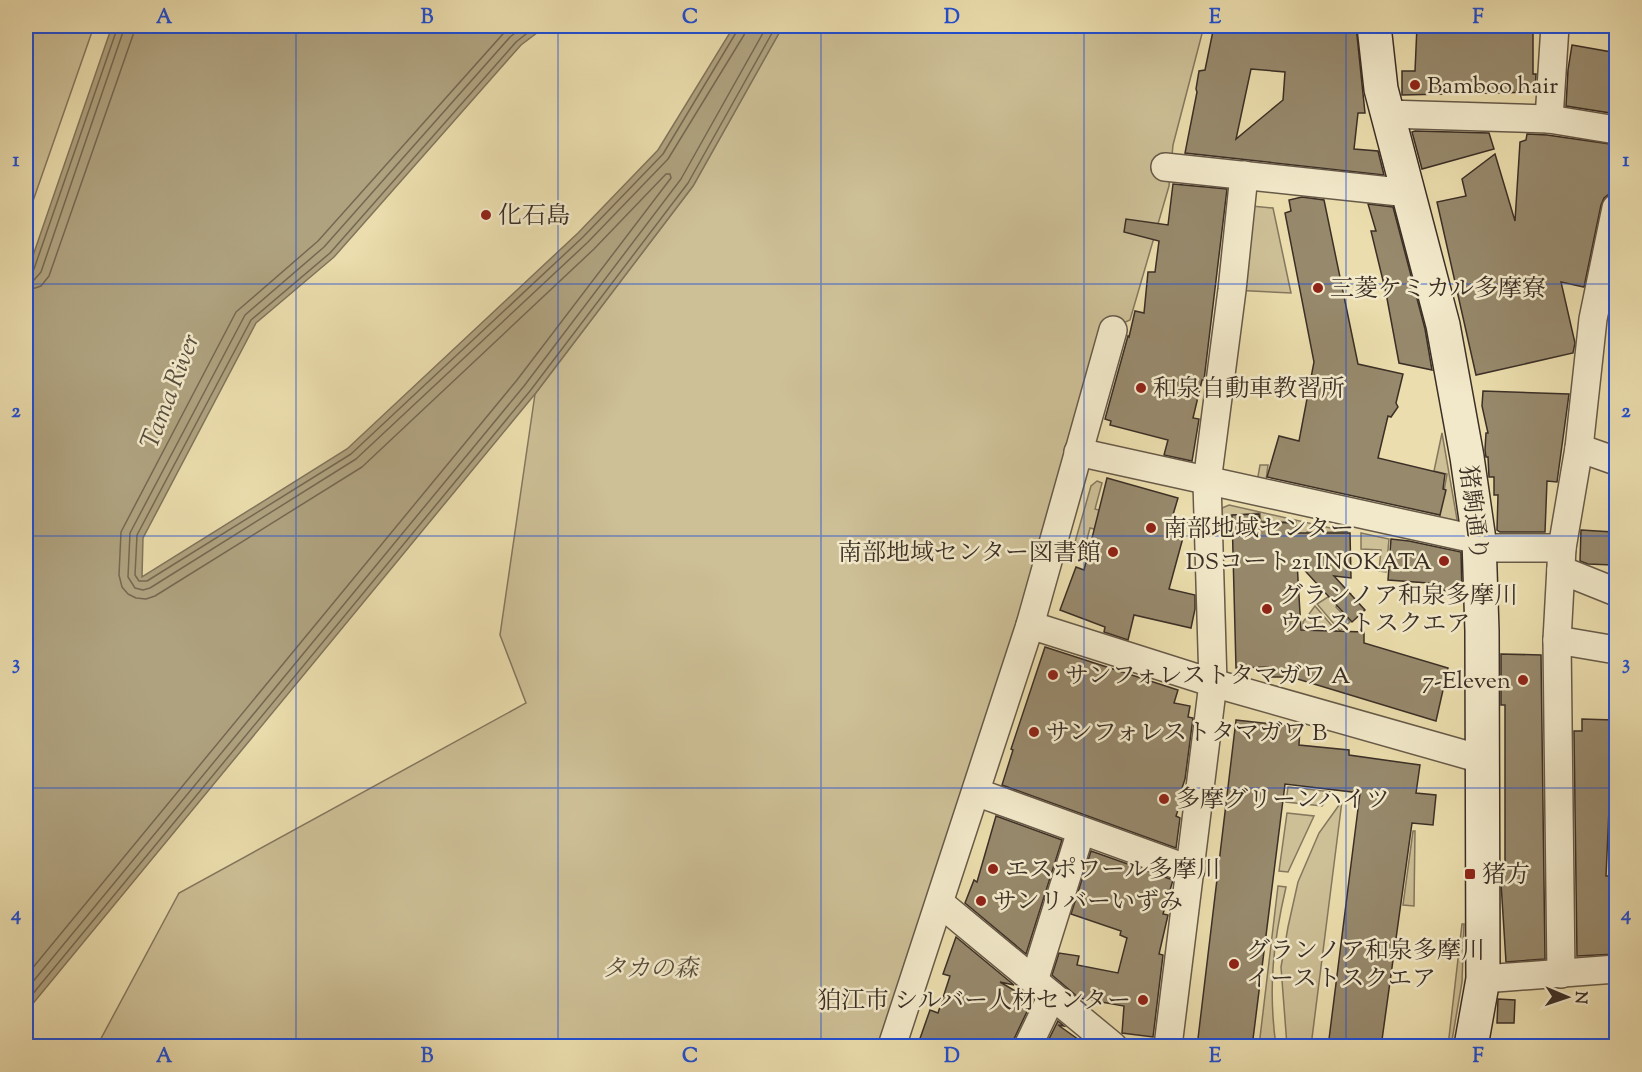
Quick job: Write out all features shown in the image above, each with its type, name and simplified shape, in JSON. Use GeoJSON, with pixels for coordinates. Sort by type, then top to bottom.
{"type":"FeatureCollection","features":[{"type":"Feature","properties":{"kind":"street","name":"猪駒通り"},"geometry":{"type":"LineString","coordinates":[[1374,26],[1381,89],[1443,325],[1467,457],[1479,544],[1482,631],[1484,979],[1471,1047]]}},
{"type":"Feature","properties":{"kind":"street"},"geometry":{"type":"LineString","coordinates":[[1549,119],[1555,26]]}},
{"type":"Feature","properties":{"kind":"street"},"geometry":{"type":"LineString","coordinates":[[1387,114],[1549,119],[1617,130]]}},
{"type":"Feature","properties":{"kind":"street"},"geometry":{"type":"LineString","coordinates":[[1166,167],[1409,193]]}},
{"type":"Feature","properties":{"kind":"street"},"geometry":{"type":"LineString","coordinates":[[1168,1047],[1213,683],[1207,482],[1244,176]]}},
{"type":"Feature","properties":{"kind":"street"},"geometry":{"type":"LineString","coordinates":[[1561,974],[1557,640],[1562,559],[1579,448],[1593,319],[1617,208]]}},
{"type":"Feature","properties":{"kind":"street"},"geometry":{"type":"LineString","coordinates":[[892,1047],[1030,625],[1113,330]]}},
{"type":"Feature","properties":{"kind":"street"},"geometry":{"type":"LineString","coordinates":[[1579,448],[1617,461]]}},
{"type":"Feature","properties":{"kind":"street"},"geometry":{"type":"LineString","coordinates":[[1078,452],[1479,544],[1562,559],[1617,592]]}},
{"type":"Feature","properties":{"kind":"street"},"geometry":{"type":"LineString","coordinates":[[1030,625],[1213,683],[1481,759]]}},
{"type":"Feature","properties":{"kind":"street"},"geometry":{"type":"LineString","coordinates":[[1557,640],[1617,650]]}},
{"type":"Feature","properties":{"kind":"street"},"geometry":{"type":"LineString","coordinates":[[976,792],[1191,870]]}},
{"type":"Feature","properties":{"kind":"street"},"geometry":{"type":"LineString","coordinates":[[1028,1047],[1081,831]]}},
{"type":"Feature","properties":{"kind":"street"},"geometry":{"type":"LineString","coordinates":[[940,903],[1113,1047]]}},
{"type":"Feature","properties":{"kind":"street"},"geometry":{"type":"LineString","coordinates":[[1484,979],[1617,969]]}},
{"type":"Feature","properties":{"kind":"green space"},"geometry":{"type":"Polygon","coordinates":[[[26,26],[94,26],[26,221],[26,26]]]}},
{"type":"Feature","properties":{"kind":"green space","name":"タカの森"},"geometry":{"type":"Polygon","coordinates":[[[783,26],[1204,26],[1173,145],[1169,186],[1130,320],[1108,330],[885,1046],[97,1046],[179,893],[526,703],[500,635],[535,394],[693,186],[783,26]]]}},
{"type":"Feature","properties":{"kind":"green space"},"geometry":{"type":"Polygon","coordinates":[[[1241,205],[1273,208],[1291,293],[1232,290],[1241,205]]]}},
{"type":"Feature","properties":{"kind":"green space"},"geometry":{"type":"Polygon","coordinates":[[[1442,433],[1458,525],[1257,482],[1260,465],[1268,465],[1266,480],[1439,519],[1447,474],[1434,471],[1442,433]]]}},
{"type":"Feature","properties":{"kind":"green space"},"geometry":{"type":"Polygon","coordinates":[[[1097,481],[1102,483],[1095,509],[1115,515],[1110,533],[1090,528],[1083,554],[1079,553],[1081,544],[1075,542],[1091,486],[1097,481]]]}},
{"type":"Feature","properties":{"kind":"green space"},"geometry":{"type":"Polygon","coordinates":[[[1229,505],[1348,532],[1307,532],[1306,561],[1298,561],[1296,522],[1261,521],[1260,513],[1222,516],[1222,508],[1229,505]]]}},
{"type":"Feature","properties":{"kind":"green space"},"geometry":{"type":"Polygon","coordinates":[[[1361,533],[1389,539],[1386,572],[1379,571],[1381,550],[1361,549],[1361,533]]]}},
{"type":"Feature","properties":{"kind":"green space"},"geometry":{"type":"Polygon","coordinates":[[[1350,594],[1336,607],[1350,622],[1340,631],[1317,604],[1331,595],[1350,594]]]}},
{"type":"Feature","properties":{"kind":"green space"},"geometry":{"type":"Polygon","coordinates":[[[1315,606],[1338,633],[1322,629],[1303,629],[1303,622],[1315,606]]]}},
{"type":"Feature","properties":{"kind":"green space"},"geometry":{"type":"Polygon","coordinates":[[[1288,787],[1333,792],[1322,806],[1286,802],[1288,787]]]}},
{"type":"Feature","properties":{"kind":"green space"},"geometry":{"type":"Polygon","coordinates":[[[1342,801],[1311,1046],[1287,1046],[1281,967],[1298,882],[1319,833],[1342,801]]]}},
{"type":"Feature","properties":{"kind":"green space"},"geometry":{"type":"Polygon","coordinates":[[[1287,813],[1314,816],[1288,872],[1279,871],[1287,813]]]}},
{"type":"Feature","properties":{"kind":"green space"},"geometry":{"type":"Polygon","coordinates":[[[1413,831],[1415,831],[1414,906],[1403,905],[1413,831]]]}},
{"type":"Feature","properties":{"kind":"green space"},"geometry":{"type":"Polygon","coordinates":[[[1278,886],[1286,887],[1273,966],[1272,1005],[1276,1046],[1259,1046],[1278,886]]]}},
{"type":"Feature","properties":{"kind":"green space"},"geometry":{"type":"Polygon","coordinates":[[[1462,924],[1464,924],[1462,982],[1451,1046],[1448,1046],[1462,924]]]}},
{"type":"Feature","properties":{"kind":"water","name":"Tama River"},"geometry":{"type":"Polygon","coordinates":[[[112,26],[546,26],[521,45],[334,257],[256,323],[143,538],[142,577],[347,449],[578,233],[658,150],[734,26],[783,26],[693,186],[535,394],[26,1012],[26,276],[112,26]]]}},
{"type":"Feature","properties":{"kind":"building"},"geometry":{"type":"Polygon","coordinates":[[[1214,26],[1356,26],[1365,113],[1358,113],[1354,149],[1378,151],[1384,175],[1185,153],[1199,71],[1205,70],[1214,26]],[[1251,69],[1236,139],[1283,100],[1285,72],[1251,69]]]}},
{"type":"Feature","properties":{"kind":"building"},"geometry":{"type":"Polygon","coordinates":[[[1417,26],[1533,28],[1535,92],[1402,95],[1402,71],[1415,71],[1417,26]]]}},
{"type":"Feature","properties":{"kind":"building"},"geometry":{"type":"Polygon","coordinates":[[[1572,45],[1617,53],[1617,114],[1566,106],[1572,45]]]}},
{"type":"Feature","properties":{"kind":"building"},"geometry":{"type":"Polygon","coordinates":[[[1412,132],[1489,133],[1494,149],[1422,169],[1412,132]]]}},
{"type":"Feature","properties":{"kind":"building"},"geometry":{"type":"Polygon","coordinates":[[[1527,134],[1617,145],[1609,194],[1601,205],[1584,287],[1561,282],[1575,343],[1573,353],[1476,375],[1437,202],[1466,196],[1462,179],[1495,154],[1515,221],[1520,142],[1526,140],[1527,134]]]}},
{"type":"Feature","properties":{"kind":"building"},"geometry":{"type":"Polygon","coordinates":[[[1173,184],[1227,189],[1204,380],[1202,380],[1193,418],[1199,419],[1192,461],[1164,455],[1168,440],[1110,425],[1111,421],[1105,419],[1135,311],[1144,313],[1148,272],[1155,272],[1159,241],[1124,232],[1126,219],[1168,225],[1173,184]]]}},
{"type":"Feature","properties":{"kind":"building","name":"三菱ケミカル多摩寮"},"geometry":{"type":"Polygon","coordinates":[[[1302,197],[1324,200],[1358,364],[1403,374],[1396,403],[1398,407],[1391,417],[1388,416],[1378,458],[1445,474],[1443,489],[1446,490],[1440,515],[1267,477],[1279,436],[1299,441],[1314,362],[1285,213],[1291,211],[1289,200],[1302,197]]]}},
{"type":"Feature","properties":{"kind":"building"},"geometry":{"type":"Polygon","coordinates":[[[1368,204],[1393,207],[1425,329],[1432,370],[1399,363],[1386,293],[1371,231],[1376,231],[1368,204]]]}},
{"type":"Feature","properties":{"kind":"building"},"geometry":{"type":"Polygon","coordinates":[[[1483,391],[1569,394],[1557,482],[1547,481],[1545,532],[1500,532],[1497,530],[1498,495],[1494,495],[1494,477],[1489,477],[1488,457],[1486,457],[1486,433],[1488,433],[1482,406],[1483,391]]]}},
{"type":"Feature","properties":{"kind":"building"},"geometry":{"type":"Polygon","coordinates":[[[1107,478],[1178,498],[1172,518],[1187,523],[1169,589],[1195,595],[1191,628],[1134,615],[1128,640],[1104,632],[1105,627],[1060,610],[1076,567],[1084,570],[1107,478]]]}},
{"type":"Feature","properties":{"kind":"building","name":"グランノア和泉多摩川 ウエストスクエア"},"geometry":{"type":"Polygon","coordinates":[[[1259,514],[1260,522],[1295,523],[1296,533],[1350,533],[1351,578],[1334,576],[1365,610],[1352,622],[1297,562],[1301,630],[1364,632],[1364,643],[1448,668],[1436,721],[1291,677],[1269,677],[1268,667],[1236,668],[1232,515],[1259,514]]]}},
{"type":"Feature","properties":{"kind":"building"},"geometry":{"type":"Polygon","coordinates":[[[1581,530],[1613,532],[1612,565],[1588,564],[1580,561],[1581,530]]]}},
{"type":"Feature","properties":{"kind":"building"},"geometry":{"type":"Polygon","coordinates":[[[1391,539],[1461,552],[1462,593],[1428,588],[1428,583],[1388,580],[1391,539]]]}},
{"type":"Feature","properties":{"kind":"building"},"geometry":{"type":"Polygon","coordinates":[[[1045,647],[1178,690],[1174,703],[1190,706],[1188,717],[1193,718],[1185,779],[1180,794],[1183,795],[1176,816],[1180,818],[1176,848],[1002,785],[1013,750],[1011,749],[1045,647]]]}},
{"type":"Feature","properties":{"kind":"building"},"geometry":{"type":"Polygon","coordinates":[[[1501,654],[1541,655],[1545,959],[1506,962],[1501,883],[1501,862],[1505,862],[1505,705],[1501,705],[1501,654]]]}},
{"type":"Feature","properties":{"kind":"building"},"geometry":{"type":"Polygon","coordinates":[[[1582,719],[1613,720],[1606,876],[1617,876],[1617,954],[1577,956],[1574,731],[1582,731],[1582,719]]]}},
{"type":"Feature","properties":{"kind":"building"},"geometry":{"type":"Polygon","coordinates":[[[1236,720],[1300,727],[1299,745],[1349,750],[1349,755],[1420,765],[1416,793],[1436,795],[1433,825],[1412,823],[1381,1047],[1328,1047],[1360,793],[1285,784],[1252,1047],[1197,1047],[1236,720]]]}},
{"type":"Feature","properties":{"kind":"building"},"geometry":{"type":"Polygon","coordinates":[[[996,816],[1062,840],[1026,954],[965,903],[974,880],[977,882],[996,816]]]}},
{"type":"Feature","properties":{"kind":"building"},"geometry":{"type":"Polygon","coordinates":[[[1091,851],[1173,880],[1163,914],[1168,915],[1159,954],[1163,955],[1153,1037],[1122,1033],[1124,1006],[1079,998],[1052,975],[1059,953],[1079,956],[1077,965],[1118,973],[1127,938],[1120,935],[1121,931],[1071,914],[1091,851]]]}},
{"type":"Feature","properties":{"kind":"building"},"geometry":{"type":"Polygon","coordinates":[[[956,937],[1014,985],[1000,982],[1032,1001],[1012,1047],[917,1047],[930,1010],[938,1013],[950,976],[943,974],[956,937]]]}},
{"type":"Feature","properties":{"kind":"building"},"geometry":{"type":"Polygon","coordinates":[[[1498,999],[1515,1000],[1514,1023],[1497,1023],[1498,999]]]}},
{"type":"Feature","properties":{"kind":"building"},"geometry":{"type":"Polygon","coordinates":[[[1058,1021],[1064,1026],[1058,1025],[1089,1047],[1045,1047],[1058,1021]]]}},
{"type":"Feature","properties":{"kind":"place","name":"Bamboo hair"},"geometry":{"type":"Point","coordinates":[1415,85]}},
{"type":"Feature","properties":{"kind":"place","name":"化石島"},"geometry":{"type":"Point","coordinates":[486,215]}},
{"type":"Feature","properties":{"kind":"place","name":"三菱ケミカル多摩寮"},"geometry":{"type":"Point","coordinates":[1318,288]}},
{"type":"Feature","properties":{"kind":"place","name":"和泉自動車教習所"},"geometry":{"type":"Point","coordinates":[1141,388]}},
{"type":"Feature","properties":{"kind":"place","name":"南部地域センター"},"geometry":{"type":"Point","coordinates":[1151,528]}},
{"type":"Feature","properties":{"kind":"place","name":"南部地域センター図書館"},"geometry":{"type":"Point","coordinates":[1113,552]}},
{"type":"Feature","properties":{"kind":"place","name":"DSコート21 INOKATA"},"geometry":{"type":"Point","coordinates":[1444,561]}},
{"type":"Feature","properties":{"kind":"place","name":"グランノア和泉多摩川 ウエストスクエア"},"geometry":{"type":"Point","coordinates":[1267,609]}},
{"type":"Feature","properties":{"kind":"place","name":"サンフォレストタマガワ A"},"geometry":{"type":"Point","coordinates":[1053,675]}},
{"type":"Feature","properties":{"kind":"place","name":"7-Eleven"},"geometry":{"type":"Point","coordinates":[1523,680]}},
{"type":"Feature","properties":{"kind":"place","name":"サンフォレストタマガワ B"},"geometry":{"type":"Point","coordinates":[1034,732]}},
{"type":"Feature","properties":{"kind":"place","name":"多摩グリーンハイツ"},"geometry":{"type":"Point","coordinates":[1164,799]}},
{"type":"Feature","properties":{"kind":"place","name":"エスポワール多摩川"},"geometry":{"type":"Point","coordinates":[993,869]}},
{"type":"Feature","properties":{"kind":"place","name":"猪方"},"geometry":{"type":"Point","coordinates":[1470,874]}},
{"type":"Feature","properties":{"kind":"place","name":"サンリバーいずみ"},"geometry":{"type":"Point","coordinates":[981,901]}},
{"type":"Feature","properties":{"kind":"place","name":"グランノア和泉多摩川 イーストスクエア"},"geometry":{"type":"Point","coordinates":[1234,964]}},
{"type":"Feature","properties":{"kind":"place","name":"狛江市 シルバー人材センター"},"geometry":{"type":"Point","coordinates":[1143,1000]}}]}
